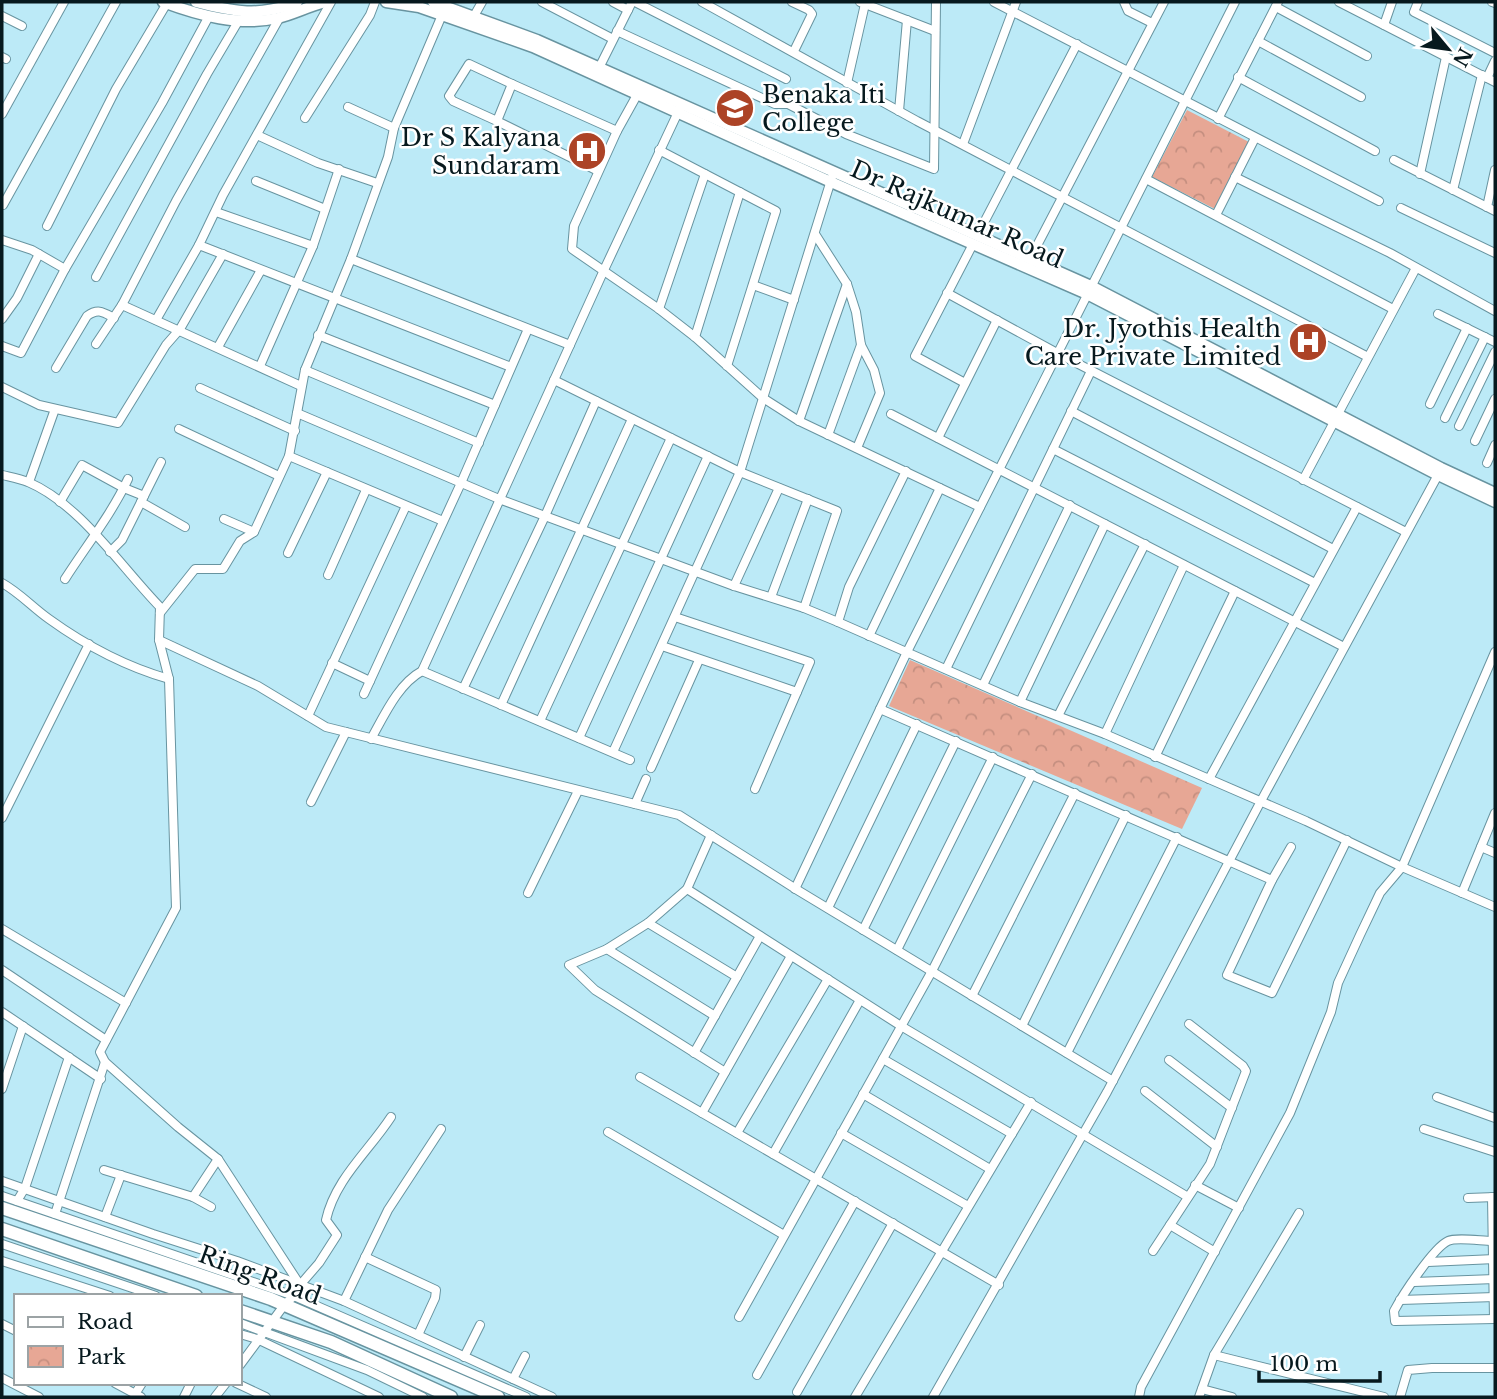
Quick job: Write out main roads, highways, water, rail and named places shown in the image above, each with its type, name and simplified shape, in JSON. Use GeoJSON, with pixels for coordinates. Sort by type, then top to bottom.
{"type":"FeatureCollection","features":[{"type":"Feature","properties":{"kind":"highway","name":"Ring Road"},"geometry":{"type":"LineString","coordinates":[[2,1208],[290,1300],[498,1397]]}},
{"type":"Feature","properties":{"kind":"highway","name":"Ring Road"},"geometry":{"type":"LineString","coordinates":[[2,1230],[190,1294]]}},
{"type":"Feature","properties":{"kind":"highway","name":"Ring Road"},"geometry":{"type":"LineString","coordinates":[[242,1312],[268,1326],[331,1342],[451,1397]]}},
{"type":"Feature","properties":{"kind":"main road"},"geometry":{"type":"LineString","coordinates":[[196,2],[210,8]]}},
{"type":"Feature","properties":{"kind":"main road"},"geometry":{"type":"LineString","coordinates":[[165,3],[264,12],[295,2]]}},
{"type":"Feature","properties":{"kind":"main road"},"geometry":{"type":"LineString","coordinates":[[242,11],[261,20],[328,2]]}},
{"type":"Feature","properties":{"kind":"main road","name":"Dr Rajkumar Road"},"geometry":{"type":"LineString","coordinates":[[386,2],[419,7],[597,72],[1089,290]]}},
{"type":"Feature","properties":{"kind":"main road","name":"Dr Rajkumar Road"},"geometry":{"type":"LineString","coordinates":[[433,2],[537,40],[637,94],[680,109]]}},
{"type":"Feature","properties":{"kind":"main road","name":"Dr Rajkumar Road"},"geometry":{"type":"LineString","coordinates":[[975,240],[1030,259],[1495,502]]}},
{"type":"Feature","properties":{"kind":"main road","name":"Dr Rajkumar Road"},"geometry":{"type":"LineString","coordinates":[[1440,472],[1495,494]]}},
{"type":"Feature","properties":{"kind":"place","name":"Benaka Iti College"},"geometry":{"type":"Point","coordinates":[735,108]}},
{"type":"Feature","properties":{"kind":"place","name":"Dr S Kalyana Sundaram"},"geometry":{"type":"Point","coordinates":[587,151]}},
{"type":"Feature","properties":{"kind":"place","name":"Dr. Jyothis Health Care Private Limited"},"geometry":{"type":"Point","coordinates":[1308,342]}}]}
